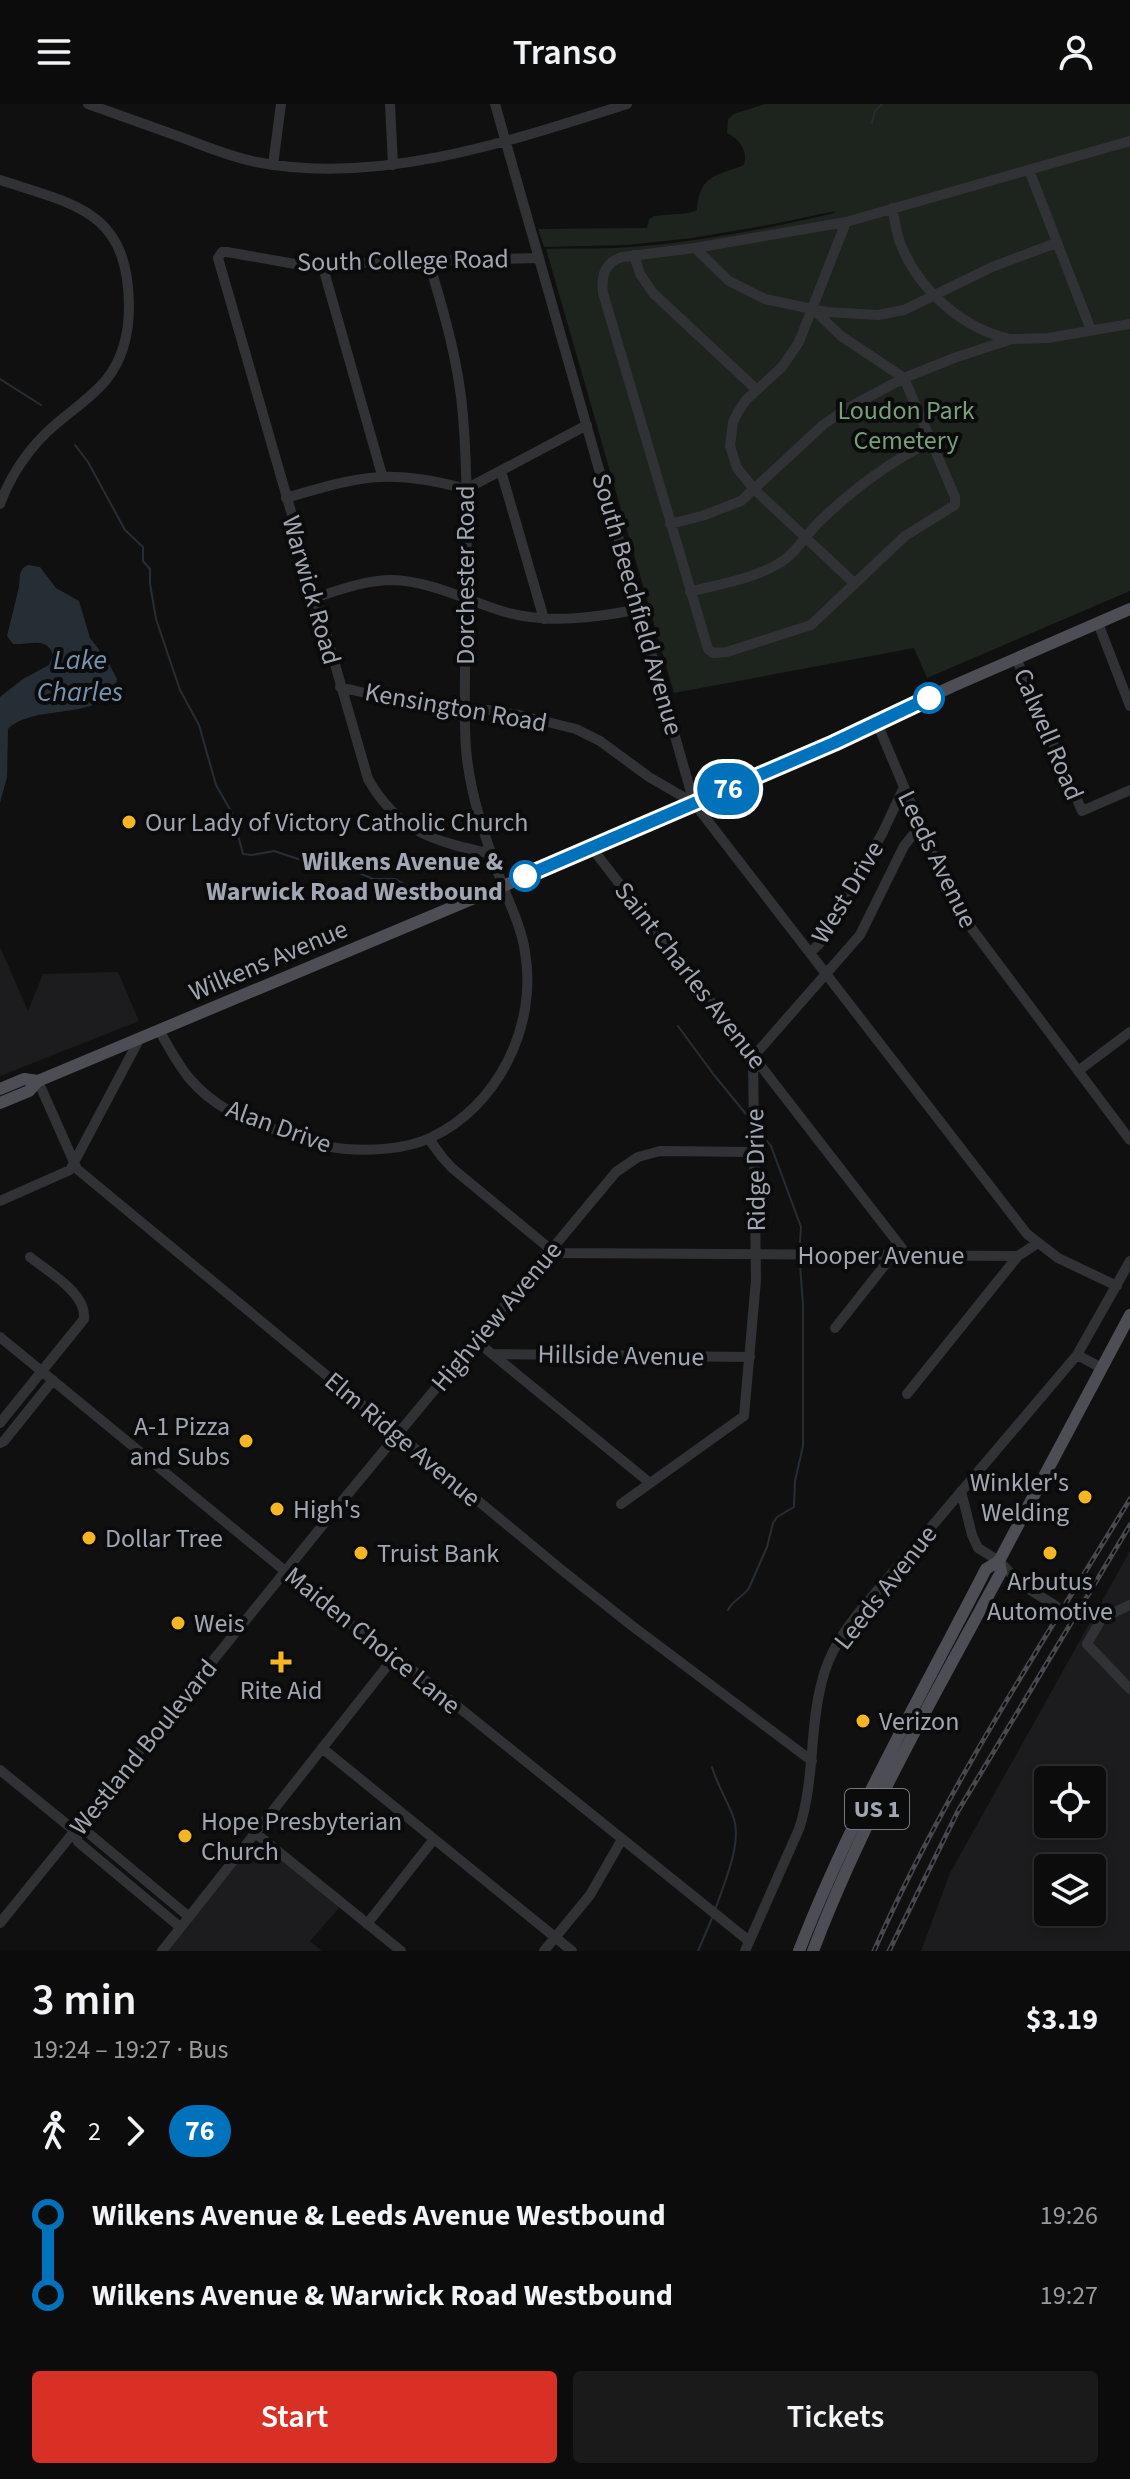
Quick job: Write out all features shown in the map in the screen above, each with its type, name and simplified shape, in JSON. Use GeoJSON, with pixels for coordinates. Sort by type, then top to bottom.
{"type":"FeatureCollection","features":[{"type":"Feature","properties":{"kind":"main road","name":"Wilkens Avenue"},"geometry":{"type":"LineString","coordinates":[[0,1103],[29,1091],[38,1081],[503,886],[1130,609]]}},
{"type":"Feature","properties":{"kind":"main road","name":"Wilkens Avenue"},"geometry":{"type":"LineString","coordinates":[[0,1089],[24,1079],[38,1081]]}},
{"type":"Feature","properties":{"kind":"main road","name":"US 1"},"geometry":{"type":"LineString","coordinates":[[799,1951],[816,1907],[884,1767],[986,1569],[999,1561],[1130,1315]]}},
{"type":"Feature","properties":{"kind":"main road","name":"US 1"},"geometry":{"type":"LineString","coordinates":[[813,1951],[887,1788],[1001,1572],[999,1561]]}},
{"type":"Feature","properties":{"kind":"street"},"geometry":{"type":"LineString","coordinates":[[88,104],[222,152],[273,165],[322,167],[393,165],[449,155],[602,108],[627,104]]}},
{"type":"Feature","properties":{"kind":"street"},"geometry":{"type":"LineString","coordinates":[[273,165],[281,104]]}},
{"type":"Feature","properties":{"kind":"street"},"geometry":{"type":"LineString","coordinates":[[390,104],[393,165]]}},
{"type":"Feature","properties":{"kind":"street","name":"South Beechfield Avenue"},"geometry":{"type":"LineString","coordinates":[[495,104],[694,803],[1018,1223],[1058,1258],[1117,1286]]}},
{"type":"Feature","properties":{"kind":"street"},"geometry":{"type":"LineString","coordinates":[[813,310],[841,336],[904,378],[956,501],[955,505],[905,536],[811,625],[719,654],[708,649],[690,592],[603,293],[602,276],[605,269],[615,259],[634,255],[695,248],[846,222],[1130,141]]}},
{"type":"Feature","properties":{"kind":"street"},"geometry":{"type":"LineString","coordinates":[[1029,170],[1091,330]]}},
{"type":"Feature","properties":{"kind":"street"},"geometry":{"type":"LineString","coordinates":[[0,180],[67,202],[92,215],[111,233],[124,260],[129,287],[129,317],[121,356],[108,378],[30,450],[0,504]]}},
{"type":"Feature","properties":{"kind":"street"},"geometry":{"type":"LineString","coordinates":[[892,208],[907,257],[935,295],[956,315],[982,331],[1012,339],[1048,338],[1130,324]]}},
{"type":"Feature","properties":{"kind":"street"},"geometry":{"type":"LineString","coordinates":[[846,222],[813,310],[791,355],[746,400],[733,422],[730,446],[737,468],[754,489],[855,584]]}},
{"type":"Feature","properties":{"kind":"street"},"geometry":{"type":"LineString","coordinates":[[695,248],[729,281],[765,299],[813,310],[865,315],[892,314],[992,267],[1056,243]]}},
{"type":"Feature","properties":{"kind":"street","name":"South College Road"},"geometry":{"type":"LineString","coordinates":[[219,254],[227,252],[295,264],[539,258]]}},
{"type":"Feature","properties":{"kind":"street","name":"Warwick Road"},"geometry":{"type":"LineString","coordinates":[[219,254],[218,262],[362,764],[376,794],[399,820],[437,841],[492,854]]}},
{"type":"Feature","properties":{"kind":"street"},"geometry":{"type":"LineString","coordinates":[[634,255],[640,274],[653,293],[757,390]]}},
{"type":"Feature","properties":{"kind":"street","name":"Dorchester Road"},"geometry":{"type":"LineString","coordinates":[[429,262],[452,342],[465,445],[466,748],[472,788],[503,886]]}},
{"type":"Feature","properties":{"kind":"street"},"geometry":{"type":"LineString","coordinates":[[322,264],[382,475]]}},
{"type":"Feature","properties":{"kind":"street"},"geometry":{"type":"LineString","coordinates":[[670,524],[735,505],[823,425],[846,409],[904,378],[1012,339]]}},
{"type":"Feature","properties":{"kind":"street"},"geometry":{"type":"LineString","coordinates":[[286,498],[334,484],[382,475],[419,478],[466,489],[587,425]]}},
{"type":"Feature","properties":{"kind":"street"},"geometry":{"type":"LineString","coordinates":[[690,592],[778,564],[845,497],[878,471],[931,441]]}},
{"type":"Feature","properties":{"kind":"street"},"geometry":{"type":"LineString","coordinates":[[501,471],[544,619]]}},
{"type":"Feature","properties":{"kind":"street"},"geometry":{"type":"LineString","coordinates":[[314,598],[375,581],[391,580],[425,585],[509,613],[544,619],[592,617],[639,609]]}},
{"type":"Feature","properties":{"kind":"street"},"geometry":{"type":"LineString","coordinates":[[1098,623],[1130,706]]}},
{"type":"Feature","properties":{"kind":"street","name":"Calwell Road"},"geometry":{"type":"LineString","coordinates":[[1016,658],[1082,811],[1130,790]]}},
{"type":"Feature","properties":{"kind":"street","name":"Kensington Road"},"geometry":{"type":"LineString","coordinates":[[340,687],[428,708],[519,715],[576,729],[600,741],[649,777],[694,803]]}},
{"type":"Feature","properties":{"kind":"street","name":"Leeds Avenue"},"geometry":{"type":"LineString","coordinates":[[877,723],[951,896],[969,927],[1130,1140]]}},
{"type":"Feature","properties":{"kind":"street","name":"West Drive"},"geometry":{"type":"LineString","coordinates":[[810,953],[829,929],[883,832],[904,787]]}},
{"type":"Feature","properties":{"kind":"street"},"geometry":{"type":"LineString","coordinates":[[753,1057],[860,935],[904,846],[920,826]]}},
{"type":"Feature","properties":{"kind":"street","name":"Saint Charles Avenue"},"geometry":{"type":"LineString","coordinates":[[591,847],[908,1256]]}},
{"type":"Feature","properties":{"kind":"street","name":"Alan Drive"},"geometry":{"type":"LineString","coordinates":[[159,1030],[192,1085],[231,1112],[342,1149],[381,1149],[429,1139],[476,1106],[498,1080],[517,1040],[526,1002],[527,966],[520,931],[503,886]]}},
{"type":"Feature","properties":{"kind":"street"},"geometry":{"type":"LineString","coordinates":[[1078,1071],[1130,1032]]}},
{"type":"Feature","properties":{"kind":"street"},"geometry":{"type":"LineString","coordinates":[[0,1201],[70,1170],[140,1038]]}},
{"type":"Feature","properties":{"kind":"street","name":"Ridge Drive"},"geometry":{"type":"LineString","coordinates":[[621,1504],[744,1416],[755,1254],[753,1057]]}},
{"type":"Feature","properties":{"kind":"street","name":"Elm Ridge Avenue"},"geometry":{"type":"LineString","coordinates":[[38,1081],[77,1169],[631,1625],[812,1761]]}},
{"type":"Feature","properties":{"kind":"street"},"geometry":{"type":"LineString","coordinates":[[429,1139],[452,1168],[551,1249]]}},
{"type":"Feature","properties":{"kind":"street","name":"Highview Avenue"},"geometry":{"type":"LineString","coordinates":[[286,1571],[616,1172],[638,1157],[660,1151],[754,1152]]}},
{"type":"Feature","properties":{"kind":"street"},"geometry":{"type":"LineString","coordinates":[[907,1394],[1018,1256],[1038,1243]]}},
{"type":"Feature","properties":{"kind":"street","name":"Hooper Avenue"},"geometry":{"type":"LineString","coordinates":[[551,1249],[555,1253],[1018,1256]]}},
{"type":"Feature","properties":{"kind":"street"},"geometry":{"type":"LineString","coordinates":[[835,1328],[892,1256]]}},
{"type":"Feature","properties":{"kind":"street"},"geometry":{"type":"LineString","coordinates":[[0,1423],[82,1324],[84,1308],[79,1298],[30,1257]]}},
{"type":"Feature","properties":{"kind":"street","name":"Leeds Avenue"},"geometry":{"type":"LineString","coordinates":[[747,1946],[805,1810],[822,1680],[837,1643],[865,1605],[1077,1355],[1130,1261]]}},
{"type":"Feature","properties":{"kind":"street","name":"Maiden Choice Lane"},"geometry":{"type":"LineString","coordinates":[[0,1337],[341,1617],[395,1656],[714,1915],[747,1946]]}},
{"type":"Feature","properties":{"kind":"street"},"geometry":{"type":"LineString","coordinates":[[475,1340],[650,1483]]}},
{"type":"Feature","properties":{"kind":"street","name":"Hillside Avenue"},"geometry":{"type":"LineString","coordinates":[[492,1354],[750,1357]]}},
{"type":"Feature","properties":{"kind":"street"},"geometry":{"type":"LineString","coordinates":[[1077,1355],[1102,1368]]}},
{"type":"Feature","properties":{"kind":"street"},"geometry":{"type":"LineString","coordinates":[[0,1443],[53,1380]]}},
{"type":"Feature","properties":{"kind":"street"},"geometry":{"type":"LineString","coordinates":[[961,1491],[978,1548],[999,1561],[1022,1585],[1056,1606]]}},
{"type":"Feature","properties":{"kind":"street","name":"Westland Boulevard"},"geometry":{"type":"LineString","coordinates":[[0,1923],[286,1571]]}},
{"type":"Feature","properties":{"kind":"street"},"geometry":{"type":"LineString","coordinates":[[1130,1605],[1102,1618],[1087,1644],[1130,1689]]}},
{"type":"Feature","properties":{"kind":"street"},"geometry":{"type":"LineString","coordinates":[[162,1951],[395,1656]]}},
{"type":"Feature","properties":{"kind":"street"},"geometry":{"type":"LineString","coordinates":[[322,1748],[572,1951]]}},
{"type":"Feature","properties":{"kind":"street"},"geometry":{"type":"LineString","coordinates":[[0,1770],[75,1831],[78,1842],[180,1927]]}},
{"type":"Feature","properties":{"kind":"street"},"geometry":{"type":"LineString","coordinates":[[75,1831],[86,1831],[188,1916]]}},
{"type":"Feature","properties":{"kind":"street"},"geometry":{"type":"LineString","coordinates":[[254,1832],[401,1951]]}},
{"type":"Feature","properties":{"kind":"street"},"geometry":{"type":"LineString","coordinates":[[367,1924],[434,1839]]}},
{"type":"Feature","properties":{"kind":"street"},"geometry":{"type":"LineString","coordinates":[[544,1951],[590,1895],[621,1841]]}},
{"type":"Feature","properties":{"kind":"shaded area"},"geometry":{"type":"Polygon","coordinates":[[[0,947],[28,1011],[43,974],[118,972],[139,1021],[0,1076],[0,947]]]}},
{"type":"Feature","properties":{"kind":"shaded area"},"geometry":{"type":"Polygon","coordinates":[[[1130,1551],[1130,1951],[921,1951],[950,1873],[1130,1551]]]}},
{"type":"Feature","properties":{"kind":"shaded area"},"geometry":{"type":"Polygon","coordinates":[[[252,1844],[264,1845],[340,1907],[310,1941],[322,1951],[168,1951],[252,1844]]]}},
{"type":"Feature","properties":{"kind":"green space","name":"Loudon Park Cemetery"},"geometry":{"type":"Polygon","coordinates":[[[765,104],[1130,104],[1130,591],[927,678],[914,648],[674,693],[546,249],[614,248],[697,240],[835,211],[692,238],[627,245],[544,247],[538,229],[647,228],[649,219],[654,216],[697,210],[698,198],[705,183],[744,165],[742,146],[727,133],[728,119],[765,104]]]}},
{"type":"Feature","properties":{"kind":"water","name":"Lake Charles"},"geometry":{"type":"Polygon","coordinates":[[[28,565],[40,567],[56,588],[79,601],[90,638],[117,679],[111,693],[101,702],[35,716],[8,729],[7,777],[0,803],[0,697],[23,679],[49,665],[53,655],[42,643],[13,644],[7,636],[20,574],[28,565]]]}},
{"type":"Feature","properties":{"kind":"waterway"},"geometry":{"type":"LineString","coordinates":[[872,123],[875,111],[882,104]]}},
{"type":"Feature","properties":{"kind":"waterway"},"geometry":{"type":"LineString","coordinates":[[0,379],[41,405]]}},
{"type":"Feature","properties":{"kind":"waterway"},"geometry":{"type":"LineString","coordinates":[[75,445],[88,462],[125,530],[143,547],[143,561],[150,569],[156,619],[180,690],[199,725],[216,785],[232,813],[243,854],[274,851],[319,866],[352,870],[373,879],[395,879],[408,886],[459,889]]}},
{"type":"Feature","properties":{"kind":"waterway"},"geometry":{"type":"LineString","coordinates":[[678,1026],[746,1114]]}},
{"type":"Feature","properties":{"kind":"waterway"},"geometry":{"type":"LineString","coordinates":[[763,1136],[771,1146],[801,1227],[800,1242]]}},
{"type":"Feature","properties":{"kind":"waterway"},"geometry":{"type":"LineString","coordinates":[[728,1610],[749,1588],[767,1547],[773,1523],[794,1507],[795,1481],[803,1446],[800,1265]]}},
{"type":"Feature","properties":{"kind":"waterway"},"geometry":{"type":"LineString","coordinates":[[712,1767],[732,1812],[736,1829],[730,1865],[715,1910]]}},
{"type":"Feature","properties":{"kind":"waterway"},"geometry":{"type":"LineString","coordinates":[[698,1951],[713,1916]]}},
{"type":"Feature","properties":{"kind":"railway"},"geometry":{"type":"LineString","coordinates":[[874,1951],[901,1892],[962,1777],[1130,1499]]}},
{"type":"Feature","properties":{"kind":"railway"},"geometry":{"type":"LineString","coordinates":[[889,1951],[958,1811],[1130,1525]]}},
{"type":"Feature","properties":{"kind":"bus line","name":"76"},"geometry":{"type":"LineString","coordinates":[[525,876],[834,743],[929,698]]}},
{"type":"Feature","properties":{"kind":"place","name":"Our Lady of Victory Catholic Church"},"geometry":{"type":"Point","coordinates":[129,822]}},
{"type":"Feature","properties":{"kind":"place","name":"Wilkens Avenue & Warwick Road Westbound"},"geometry":{"type":"Point","coordinates":[525,876]}},
{"type":"Feature","properties":{"kind":"place","name":"A-1 Pizza and Subs"},"geometry":{"type":"Point","coordinates":[246,1441]}},
{"type":"Feature","properties":{"kind":"place","name":"Winkler's Welding"},"geometry":{"type":"Point","coordinates":[1085,1497]}},
{"type":"Feature","properties":{"kind":"place","name":"High's"},"geometry":{"type":"Point","coordinates":[277,1509]}},
{"type":"Feature","properties":{"kind":"place","name":"Dollar Tree"},"geometry":{"type":"Point","coordinates":[89,1538]}},
{"type":"Feature","properties":{"kind":"place","name":"Truist Bank"},"geometry":{"type":"Point","coordinates":[361,1553]}},
{"type":"Feature","properties":{"kind":"place","name":"Arbutus Automotive"},"geometry":{"type":"Point","coordinates":[1050,1553]}},
{"type":"Feature","properties":{"kind":"place","name":"Weis"},"geometry":{"type":"Point","coordinates":[178,1623]}},
{"type":"Feature","properties":{"kind":"place","name":"Rite Aid"},"geometry":{"type":"Point","coordinates":[281,1662]}},
{"type":"Feature","properties":{"kind":"place","name":"Verizon"},"geometry":{"type":"Point","coordinates":[863,1721]}},
{"type":"Feature","properties":{"kind":"place","name":"Hope Presbyterian Church"},"geometry":{"type":"Point","coordinates":[185,1836]}}]}
